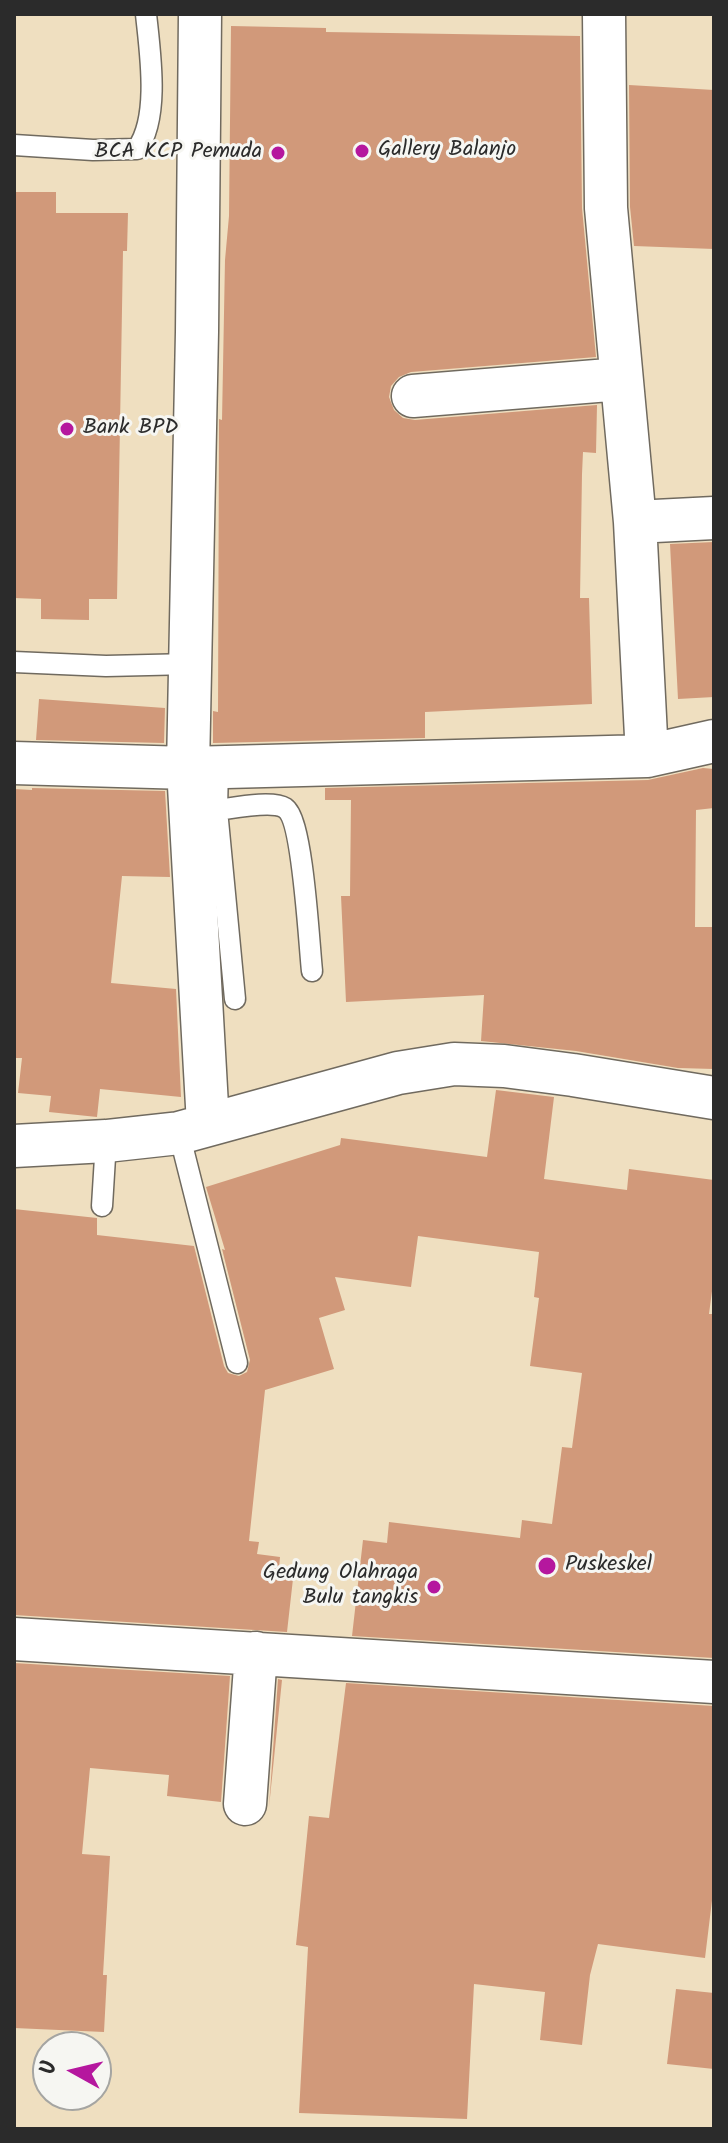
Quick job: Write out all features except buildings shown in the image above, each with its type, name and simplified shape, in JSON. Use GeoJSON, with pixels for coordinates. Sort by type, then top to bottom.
{"type":"FeatureCollection","features":[{"type":"Feature","properties":{"kind":"street"},"geometry":{"type":"LineString","coordinates":[[194,1128],[203,767],[191,664],[200,14]]}},
{"type":"Feature","properties":{"kind":"street"},"geometry":{"type":"LineString","coordinates":[[604,14],[606,208],[635,522],[647,756]]}},
{"type":"Feature","properties":{"kind":"street"},"geometry":{"type":"LineString","coordinates":[[413,396],[621,379]]}},
{"type":"Feature","properties":{"kind":"street"},"geometry":{"type":"LineString","coordinates":[[635,522],[714,518]]}},
{"type":"Feature","properties":{"kind":"street"},"geometry":{"type":"LineString","coordinates":[[14,763],[203,767],[647,756],[714,741]]}},
{"type":"Feature","properties":{"kind":"street"},"geometry":{"type":"LineString","coordinates":[[14,1146],[106,1141],[194,1128],[398,1073],[454,1064],[504,1066],[714,1098]]}},
{"type":"Feature","properties":{"kind":"street"},"geometry":{"type":"LineString","coordinates":[[14,1639],[714,1682]]}},
{"type":"Feature","properties":{"kind":"street"},"geometry":{"type":"LineString","coordinates":[[245,1804],[256,1653]]}},
{"type":"Feature","properties":{"kind":"lane"},"geometry":{"type":"LineString","coordinates":[[14,145],[93,150],[137,149],[144,139],[151,106],[146,14]]}},
{"type":"Feature","properties":{"kind":"lane"},"geometry":{"type":"LineString","coordinates":[[14,662],[106,666],[191,664]]}},
{"type":"Feature","properties":{"kind":"lane"},"geometry":{"type":"LineString","coordinates":[[203,767],[217,810],[235,999]]}},
{"type":"Feature","properties":{"kind":"lane"},"geometry":{"type":"LineString","coordinates":[[217,810],[268,805],[285,808],[290,814],[298,837],[312,971]]}},
{"type":"Feature","properties":{"kind":"lane"},"geometry":{"type":"LineString","coordinates":[[194,1128],[237,1363]]}},
{"type":"Feature","properties":{"kind":"lane"},"geometry":{"type":"LineString","coordinates":[[102,1206],[106,1141]]}},
{"type":"Feature","properties":{"kind":"place","name":"Gallery Balanjo"},"geometry":{"type":"Point","coordinates":[362,151]}},
{"type":"Feature","properties":{"kind":"place","name":"BCA KCP Pemuda"},"geometry":{"type":"Point","coordinates":[278,153]}},
{"type":"Feature","properties":{"kind":"place","name":"Bank BPD"},"geometry":{"type":"Point","coordinates":[67,429]}},
{"type":"Feature","properties":{"kind":"place","name":"Puskeskel"},"geometry":{"type":"Point","coordinates":[547,1566]}},
{"type":"Feature","properties":{"kind":"place","name":"Gedung Olahraga Bulu tangkis"},"geometry":{"type":"Point","coordinates":[434,1587]}}]}
